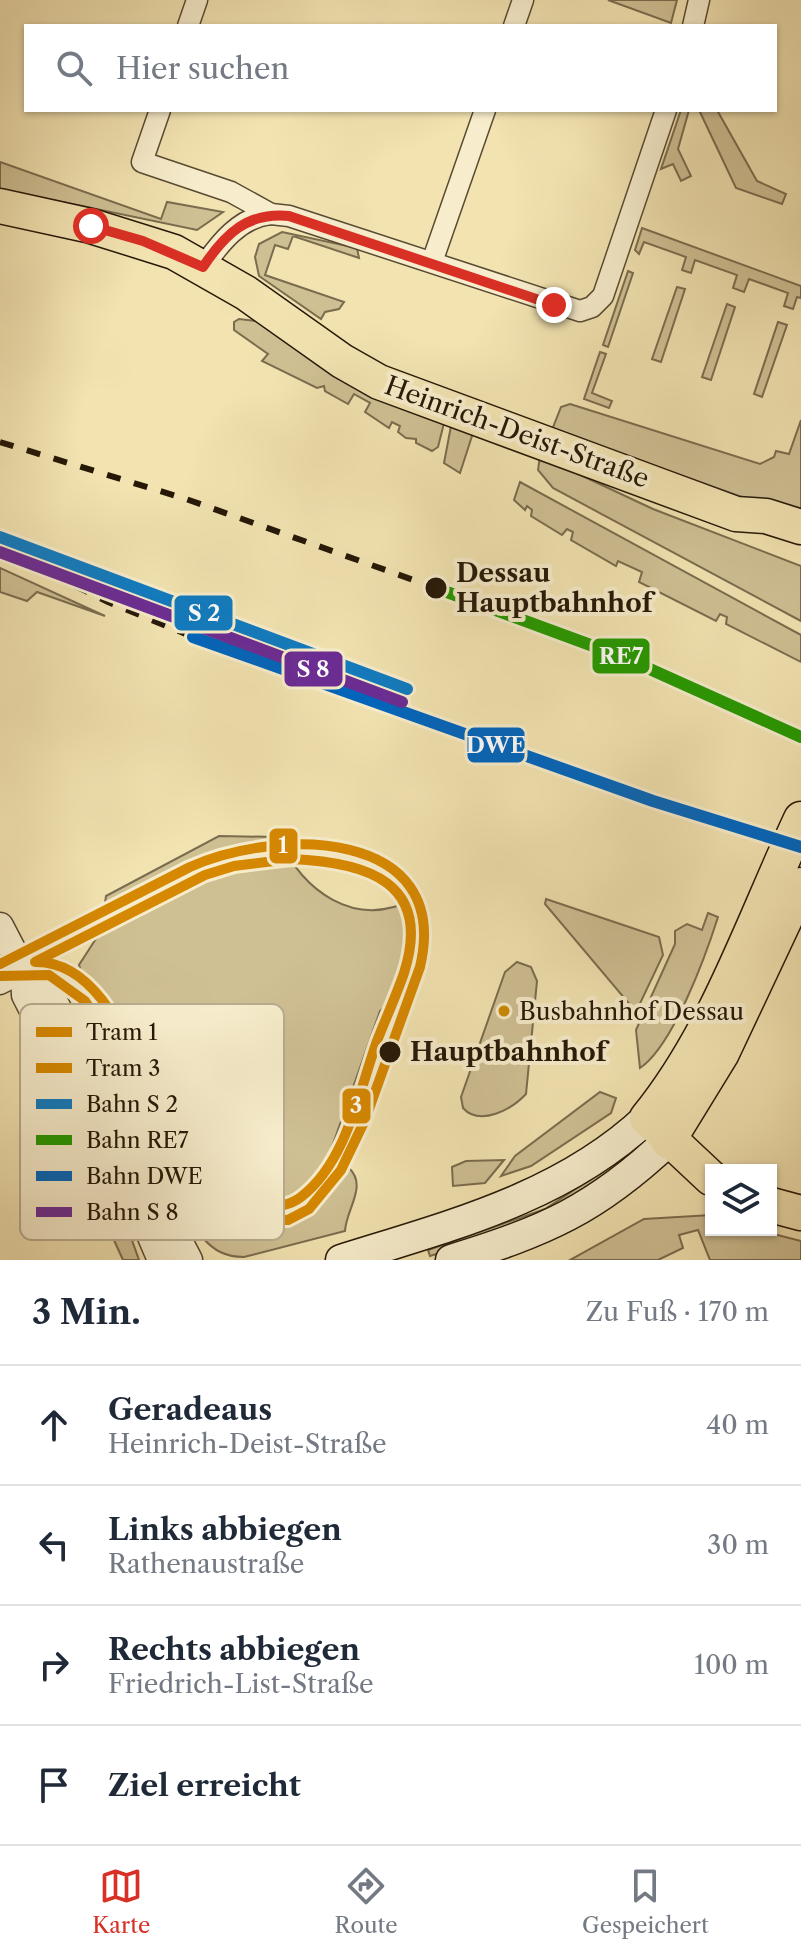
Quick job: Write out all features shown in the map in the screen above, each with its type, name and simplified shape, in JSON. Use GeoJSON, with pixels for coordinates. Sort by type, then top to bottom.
{"type":"FeatureCollection","features":[{"type":"Feature","properties":{"kind":"main road","name":"Heinrich-Deist-Straße"},"geometry":{"type":"LineString","coordinates":[[0,206],[143,241],[203,267],[360,372],[412,397],[736,514],[766,516],[801,527]]}},
{"type":"Feature","properties":{"kind":"main road","name":"Heinrich-Deist-Straße"},"geometry":{"type":"LineString","coordinates":[[736,514],[746,524],[801,548]]}},
{"type":"Feature","properties":{"kind":"main road"},"geometry":{"type":"LineString","coordinates":[[451,1260],[527,1236],[576,1214],[626,1181],[696,1042],[789,888],[801,819]]}},
{"type":"Feature","properties":{"kind":"main road"},"geometry":{"type":"LineString","coordinates":[[648,1132],[705,1174]]}},
{"type":"Feature","properties":{"kind":"main road"},"geometry":{"type":"LineString","coordinates":[[341,1260],[512,1204],[580,1171],[648,1132]]}},
{"type":"Feature","properties":{"kind":"main road"},"geometry":{"type":"LineString","coordinates":[[777,1207],[801,1213]]}},
{"type":"Feature","properties":{"kind":"street"},"geometry":{"type":"LineString","coordinates":[[189,24],[197,0]]}},
{"type":"Feature","properties":{"kind":"street"},"geometry":{"type":"LineString","coordinates":[[515,24],[523,0]]}},
{"type":"Feature","properties":{"kind":"street"},"geometry":{"type":"LineString","coordinates":[[693,24],[699,0]]}},
{"type":"Feature","properties":{"kind":"street"},"geometry":{"type":"LineString","coordinates":[[159,112],[142,162],[231,192],[271,214]]}},
{"type":"Feature","properties":{"kind":"street"},"geometry":{"type":"LineString","coordinates":[[432,262],[484,112]]}},
{"type":"Feature","properties":{"kind":"street"},"geometry":{"type":"LineString","coordinates":[[203,267],[238,227],[259,215],[271,214],[289,216],[573,311],[592,307],[603,296],[665,112]]}},
{"type":"Feature","properties":{"kind":"street"},"geometry":{"type":"LineString","coordinates":[[4,942],[24,972],[25,995],[30,1004]]}},
{"type":"Feature","properties":{"kind":"street"},"geometry":{"type":"LineString","coordinates":[[0,984],[24,972],[43,980],[56,1004]]}},
{"type":"Feature","properties":{"kind":"street"},"geometry":{"type":"LineString","coordinates":[[152,1240],[161,1260]]}},
{"type":"Feature","properties":{"kind":"street"},"geometry":{"type":"LineString","coordinates":[[179,1240],[189,1260]]}},
{"type":"Feature","properties":{"kind":"shaded area"},"geometry":{"type":"Polygon","coordinates":[[[608,0],[677,0],[671,23],[608,0]]]}},
{"type":"Feature","properties":{"kind":"shaded area"},"geometry":{"type":"Polygon","coordinates":[[[680,112],[688,112],[678,149],[691,176],[681,181],[673,164],[661,169],[680,112]]]}},
{"type":"Feature","properties":{"kind":"shaded area"},"geometry":{"type":"Polygon","coordinates":[[[700,112],[718,112],[757,181],[786,194],[782,204],[736,188],[700,112]]]}},
{"type":"Feature","properties":{"kind":"shaded area"},"geometry":{"type":"Polygon","coordinates":[[[0,162],[161,219],[167,202],[223,212],[197,230],[0,189],[0,162]]]}},
{"type":"Feature","properties":{"kind":"shaded area"},"geometry":{"type":"Polygon","coordinates":[[[642,228],[801,286],[801,298],[797,297],[793,309],[784,306],[788,293],[749,279],[744,292],[733,288],[737,275],[695,260],[691,273],[682,270],[686,257],[644,242],[639,254],[635,250],[642,228]]]}},
{"type":"Feature","properties":{"kind":"shaded area"},"geometry":{"type":"Polygon","coordinates":[[[282,232],[357,248],[359,258],[293,236],[288,249],[275,245],[265,275],[344,302],[339,309],[325,312],[321,319],[259,276],[255,257],[259,244],[282,232]]]}},
{"type":"Feature","properties":{"kind":"shaded area"},"geometry":{"type":"Polygon","coordinates":[[[628,271],[633,273],[608,347],[603,345],[628,271]]]}},
{"type":"Feature","properties":{"kind":"shaded area"},"geometry":{"type":"Polygon","coordinates":[[[677,287],[685,289],[661,362],[652,359],[677,287]]]}},
{"type":"Feature","properties":{"kind":"shaded area"},"geometry":{"type":"Polygon","coordinates":[[[727,304],[735,307],[711,380],[702,377],[727,304]]]}},
{"type":"Feature","properties":{"kind":"shaded area"},"geometry":{"type":"Polygon","coordinates":[[[239,319],[256,321],[444,423],[438,447],[432,451],[416,443],[416,439],[406,438],[398,432],[400,426],[392,422],[389,428],[365,412],[370,403],[354,394],[348,404],[325,391],[324,386],[317,388],[262,361],[268,354],[234,330],[234,322],[239,319]]]}},
{"type":"Feature","properties":{"kind":"shaded area"},"geometry":{"type":"Polygon","coordinates":[[[778,322],[787,325],[762,397],[754,394],[778,322]]]}},
{"type":"Feature","properties":{"kind":"shaded area"},"geometry":{"type":"Polygon","coordinates":[[[600,352],[606,354],[592,393],[612,401],[609,408],[584,399],[600,352]]]}},
{"type":"Feature","properties":{"kind":"shaded area"},"geometry":{"type":"Polygon","coordinates":[[[570,404],[760,464],[774,457],[776,451],[789,454],[801,420],[801,518],[552,430],[561,407],[570,404]]]}},
{"type":"Feature","properties":{"kind":"shaded area"},"geometry":{"type":"Polygon","coordinates":[[[451,426],[473,433],[460,473],[444,463],[451,426]]]}},
{"type":"Feature","properties":{"kind":"shaded area"},"geometry":{"type":"Polygon","coordinates":[[[540,456],[653,509],[801,566],[801,621],[553,488],[538,470],[540,456]]]}},
{"type":"Feature","properties":{"kind":"shaded area"},"geometry":{"type":"Polygon","coordinates":[[[520,482],[801,635],[801,662],[726,624],[727,617],[720,614],[716,621],[639,582],[642,572],[618,561],[616,566],[571,540],[573,532],[567,529],[562,535],[531,516],[532,510],[527,506],[525,510],[514,500],[520,482]]]}},
{"type":"Feature","properties":{"kind":"shaded area"},"geometry":{"type":"Polygon","coordinates":[[[0,568],[105,616],[37,592],[27,601],[0,592],[0,568]]]}},
{"type":"Feature","properties":{"kind":"shaded area"},"geometry":{"type":"Polygon","coordinates":[[[219,836],[278,837],[301,874],[316,889],[351,907],[371,910],[414,899],[421,924],[417,957],[401,991],[380,1011],[332,1147],[354,1155],[349,1168],[357,1182],[345,1231],[244,1257],[221,1252],[205,1240],[284,1240],[284,1004],[77,1004],[74,999],[84,980],[79,965],[101,931],[106,896],[219,836]]]}},
{"type":"Feature","properties":{"kind":"shaded area"},"geometry":{"type":"Polygon","coordinates":[[[546,899],[659,937],[663,955],[636,1012],[545,904],[546,899]]]}},
{"type":"Feature","properties":{"kind":"shaded area"},"geometry":{"type":"Polygon","coordinates":[[[708,913],[718,917],[687,998],[664,1040],[640,1068],[636,1030],[675,944],[675,931],[687,924],[702,930],[708,913]]]}},
{"type":"Feature","properties":{"kind":"shaded area"},"geometry":{"type":"Polygon","coordinates":[[[517,962],[531,967],[537,981],[526,1094],[496,1114],[478,1116],[463,1108],[461,1097],[505,972],[517,962]]]}},
{"type":"Feature","properties":{"kind":"shaded area"},"geometry":{"type":"Polygon","coordinates":[[[600,1092],[616,1098],[611,1113],[531,1166],[501,1176],[515,1156],[600,1092]]]}},
{"type":"Feature","properties":{"kind":"shaded area"},"geometry":{"type":"Polygon","coordinates":[[[635,1154],[599,1186],[488,1238],[430,1256],[428,1250],[545,1209],[621,1159],[635,1154]]]}},
{"type":"Feature","properties":{"kind":"shaded area"},"geometry":{"type":"Polygon","coordinates":[[[504,1160],[485,1183],[453,1186],[452,1167],[466,1161],[504,1160]]]}},
{"type":"Feature","properties":{"kind":"shaded area"},"geometry":{"type":"Polygon","coordinates":[[[705,1215],[705,1236],[777,1235],[801,1241],[801,1260],[710,1260],[698,1230],[679,1235],[683,1248],[658,1260],[570,1260],[644,1219],[705,1215]]]}},
{"type":"Feature","properties":{"kind":"shaded area"},"geometry":{"type":"Polygon","coordinates":[[[114,1240],[132,1240],[139,1260],[123,1260],[114,1240]]]}},
{"type":"Feature","properties":{"kind":"tram line","name":"1"},"geometry":{"type":"LineString","coordinates":[[0,964],[190,867],[226,854],[267,846],[309,845],[350,850],[384,864],[410,887],[423,921],[420,967],[365,1120],[341,1170],[309,1209],[284,1220]]}},
{"type":"Feature","properties":{"kind":"tram line","name":"3"},"geometry":{"type":"LineString","coordinates":[[284,1205],[301,1197],[316,1183],[340,1146],[404,973],[411,942],[409,917],[401,898],[387,883],[368,872],[345,865],[291,859]]}},
{"type":"Feature","properties":{"kind":"tram line","name":"3"},"geometry":{"type":"LineString","coordinates":[[104,1004],[72,972],[35,962],[205,875],[234,866],[291,859]]}},
{"type":"Feature","properties":{"kind":"tram line","name":"1"},"geometry":{"type":"LineString","coordinates":[[0,976],[49,975],[87,1004]]}},
{"type":"Feature","properties":{"kind":"tram line"},"geometry":{"type":"LineString","coordinates":[[316,1202],[379,1026],[390,1008],[412,985]]}},
{"type":"Feature","properties":{"kind":"railway"},"geometry":{"type":"LineString","coordinates":[[0,442],[186,499],[436,588]]}},
{"type":"Feature","properties":{"kind":"railway"},"geometry":{"type":"LineString","coordinates":[[0,549],[108,602],[193,637]]}},
{"type":"Feature","properties":{"kind":"transit line"},"geometry":{"type":"LineString","coordinates":[[0,537],[407,689]]}},
{"type":"Feature","properties":{"kind":"transit line"},"geometry":{"type":"LineString","coordinates":[[0,552],[402,702]]}},
{"type":"Feature","properties":{"kind":"rail line","name":"RE7"},"geometry":{"type":"LineString","coordinates":[[436,588],[623,657],[801,737]]}},
{"type":"Feature","properties":{"kind":"rail line","name":"DWE"},"geometry":{"type":"LineString","coordinates":[[193,637],[653,801],[801,847]]}},
{"type":"Feature","properties":{"kind":"place","name":"Dessau Hauptbahnhof"},"geometry":{"type":"Point","coordinates":[436,588]}},
{"type":"Feature","properties":{"kind":"place","name":"Busbahnhof Dessau"},"geometry":{"type":"Point","coordinates":[504,1011]}},
{"type":"Feature","properties":{"kind":"place","name":"Hauptbahnhof"},"geometry":{"type":"Point","coordinates":[390,1052]}},
{"type":"Feature","properties":{"kind":"route"},"geometry":{"type":"LineString","coordinates":[[91,226],[174,252],[203,267],[214,251],[248,220],[259,215],[289,216],[554,305]]}}]}
